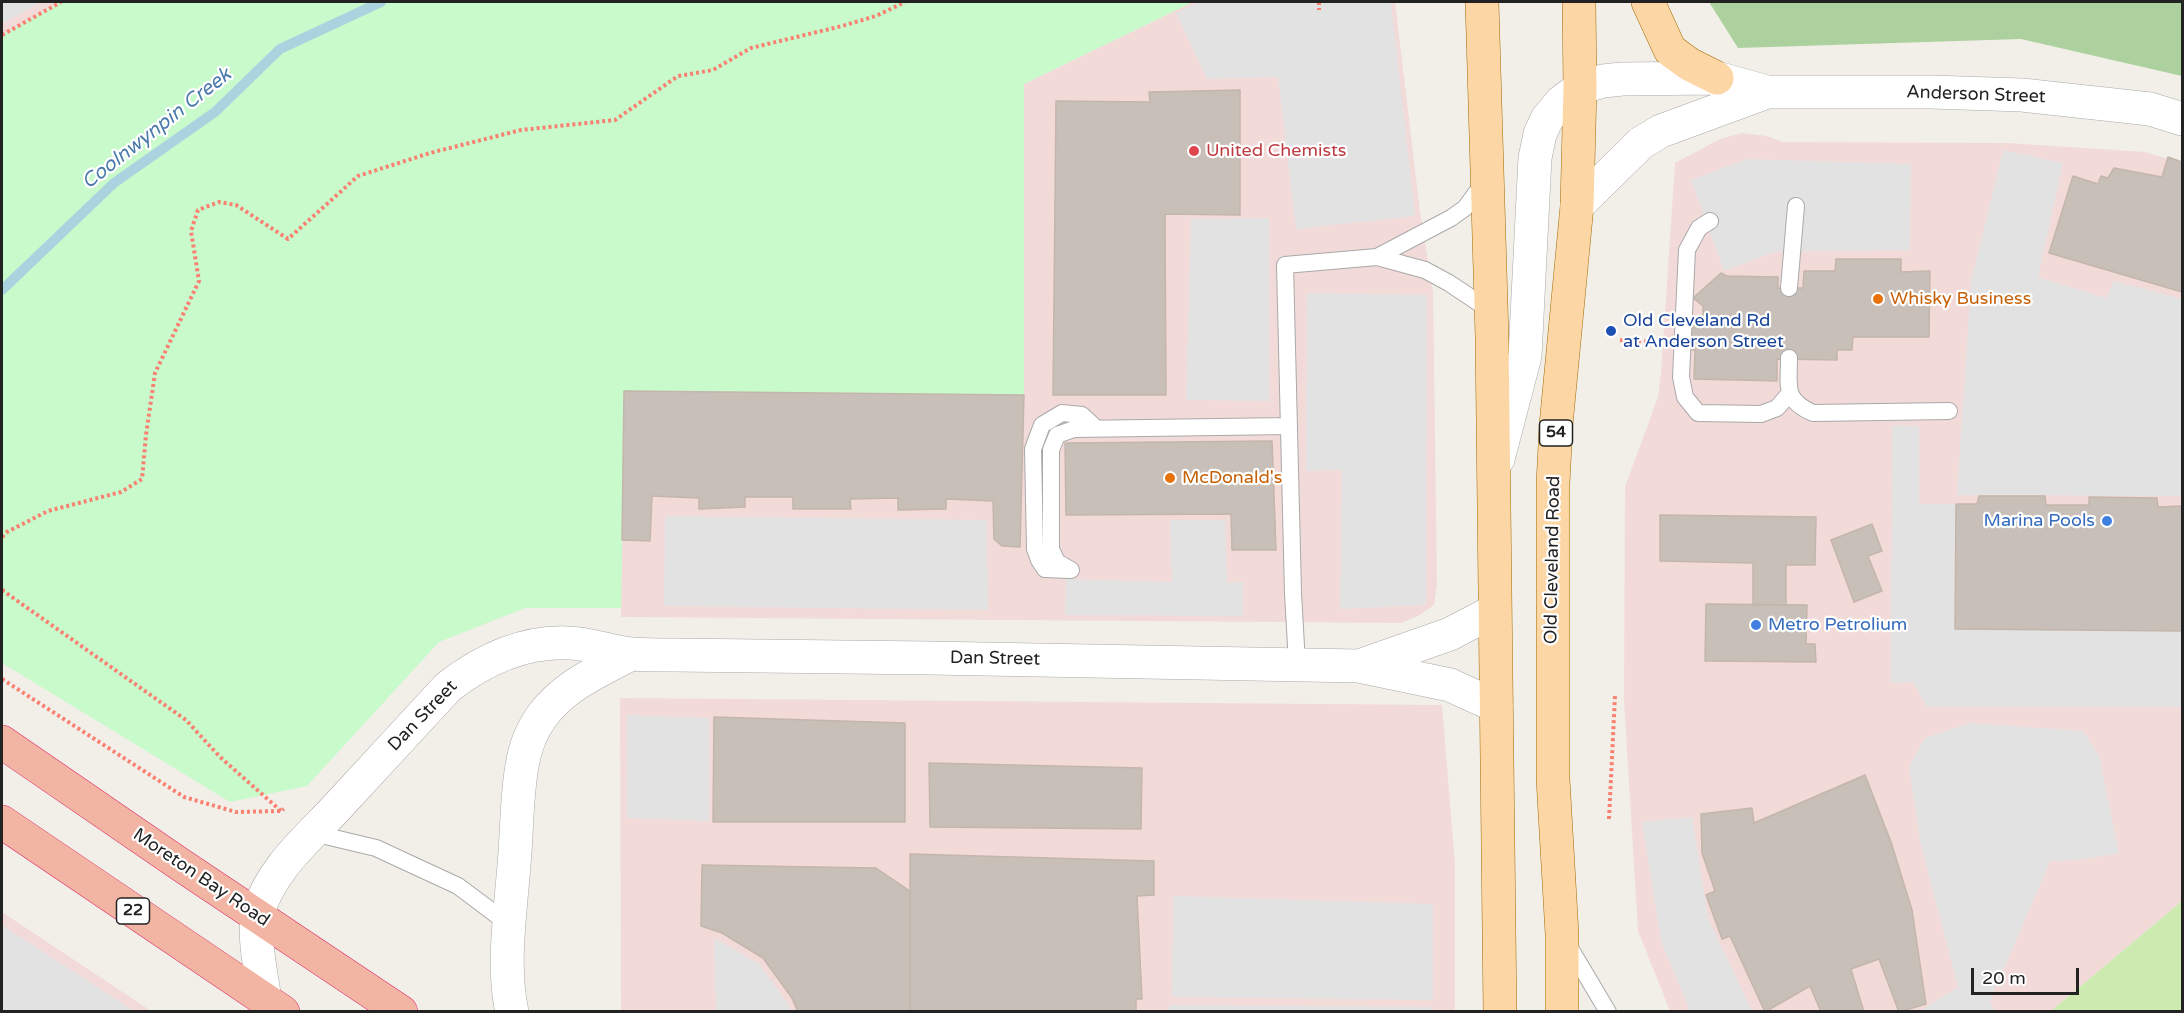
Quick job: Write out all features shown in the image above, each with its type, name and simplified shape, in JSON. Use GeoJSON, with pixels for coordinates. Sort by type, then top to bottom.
{"type":"FeatureCollection","features":[{"type":"Feature","properties":{"kind":"highway","name":"Moreton Bay Road"},"geometry":{"type":"LineString","coordinates":[[2,742],[401,1011]]}},
{"type":"Feature","properties":{"kind":"highway","name":"22"},"geometry":{"type":"LineString","coordinates":[[2,822],[274,1006]]}},
{"type":"Feature","properties":{"kind":"main road"},"geometry":{"type":"LineString","coordinates":[[1482,2],[1491,311],[1500,1011]]}},
{"type":"Feature","properties":{"kind":"main road","name":"Old Cleveland Road"},"geometry":{"type":"LineString","coordinates":[[1562,1011],[1562,934],[1552,779],[1553,484],[1556,425],[1577,206],[1580,88],[1579,2]]}},
{"type":"Feature","properties":{"kind":"main road"},"geometry":{"type":"LineString","coordinates":[[1648,2],[1670,50],[1689,64],[1718,78]]}},
{"type":"Feature","properties":{"kind":"street"},"geometry":{"type":"LineString","coordinates":[[1493,478],[1525,356],[1530,297],[1534,181],[1540,134],[1547,119],[1561,102],[1580,88],[1603,81],[1718,78],[1767,92]]}},
{"type":"Feature","properties":{"kind":"street"},"geometry":{"type":"LineString","coordinates":[[1577,206],[1641,144],[1661,131],[1767,92]]}},
{"type":"Feature","properties":{"kind":"street","name":"Anderson Street"},"geometry":{"type":"LineString","coordinates":[[1767,92],[1931,92],[2022,95],[2150,109],[2182,119]]}},
{"type":"Feature","properties":{"kind":"street","name":"Dan Street"},"geometry":{"type":"LineString","coordinates":[[1359,666],[1450,634],[1494,610]]}},
{"type":"Feature","properties":{"kind":"street","name":"Dan Street"},"geometry":{"type":"LineString","coordinates":[[274,1006],[257,939],[257,915],[270,885],[286,861],[448,687],[470,670],[520,648],[568,642],[631,654],[1359,666],[1450,685],[1496,706]]}},
{"type":"Feature","properties":{"kind":"street","name":"Dan Street"},"geometry":{"type":"LineString","coordinates":[[513,1011],[507,978],[521,767],[528,738],[557,698],[579,681],[631,654]]}},
{"type":"Feature","properties":{"kind":"lane"},"geometry":{"type":"LineString","coordinates":[[1377,257],[1451,218],[1465,208],[1488,177]]}},
{"type":"Feature","properties":{"kind":"lane"},"geometry":{"type":"LineString","coordinates":[[1789,288],[1796,206]]}},
{"type":"Feature","properties":{"kind":"lane"},"geometry":{"type":"LineString","coordinates":[[1710,221],[1699,228],[1687,250],[1681,377],[1685,397],[1698,413],[1761,414],[1777,408],[1790,394]]}},
{"type":"Feature","properties":{"kind":"lane"},"geometry":{"type":"LineString","coordinates":[[1297,664],[1293,593],[1286,265],[1377,257],[1425,270],[1491,311]]}},
{"type":"Feature","properties":{"kind":"lane"},"geometry":{"type":"LineString","coordinates":[[1789,358],[1790,394],[1799,407],[1813,413],[1949,411]]}},
{"type":"Feature","properties":{"kind":"lane"},"geometry":{"type":"LineString","coordinates":[[1071,570],[1057,562],[1051,549],[1051,450],[1057,435],[1074,429],[1096,428],[1289,426]]}},
{"type":"Feature","properties":{"kind":"lane"},"geometry":{"type":"LineString","coordinates":[[313,833],[376,848],[458,886],[477,898],[510,926]]}},
{"type":"Feature","properties":{"kind":"lane"},"geometry":{"type":"LineString","coordinates":[[1562,934],[1608,1011]]}},
{"type":"Feature","properties":{"kind":"path"},"geometry":{"type":"LineString","coordinates":[[2,36],[61,2]]}},
{"type":"Feature","properties":{"kind":"path"},"geometry":{"type":"LineString","coordinates":[[2,537],[7,532],[48,511],[121,492],[142,479],[155,373],[199,281],[191,231],[198,210],[219,202],[236,205],[288,239],[358,176],[430,153],[521,130],[615,120],[678,76],[713,70],[751,48],[876,16],[905,2]]}},
{"type":"Feature","properties":{"kind":"path"},"geometry":{"type":"LineString","coordinates":[[1319,2],[1319,9]]}},
{"type":"Feature","properties":{"kind":"path"},"geometry":{"type":"LineString","coordinates":[[1620,340],[1653,342]]}},
{"type":"Feature","properties":{"kind":"path"},"geometry":{"type":"LineString","coordinates":[[2,590],[186,720],[220,757],[281,811]]}},
{"type":"Feature","properties":{"kind":"path"},"geometry":{"type":"LineString","coordinates":[[2,679],[184,797],[236,812],[281,811],[290,804]]}},
{"type":"Feature","properties":{"kind":"path"},"geometry":{"type":"LineString","coordinates":[[1609,819],[1615,696]]}},
{"type":"Feature","properties":{"kind":"shaded area"},"geometry":{"type":"Polygon","coordinates":[[[2,2],[60,2],[2,35],[2,2]]]}},
{"type":"Feature","properties":{"kind":"shaded area"},"geometry":{"type":"Polygon","coordinates":[[[2,2],[41,2],[2,24],[2,2]]]}},
{"type":"Feature","properties":{"kind":"shaded area"},"geometry":{"type":"Polygon","coordinates":[[[1193,2],[1395,2],[1420,212],[1433,292],[1437,585],[1434,605],[1418,616],[1401,623],[621,617],[624,391],[1024,395],[1024,84],[1193,2]]]}},
{"type":"Feature","properties":{"kind":"shaded area"},"geometry":{"type":"Polygon","coordinates":[[[1200,2],[1391,2],[1415,216],[1296,229],[1278,77],[1207,79],[1176,13],[1200,2]]]}},
{"type":"Feature","properties":{"kind":"shaded area"},"geometry":{"type":"Polygon","coordinates":[[[1742,133],[1767,136],[1783,142],[2008,143],[2145,152],[2182,163],[2182,901],[2051,1011],[1670,1011],[1638,931],[1624,700],[1625,487],[1658,397],[1675,163],[1720,139],[1742,133]]]}},
{"type":"Feature","properties":{"kind":"shaded area"},"geometry":{"type":"Polygon","coordinates":[[[2003,150],[2063,163],[2038,277],[2106,298],[2114,281],[2182,299],[2182,496],[1957,495],[1971,282],[2003,150]]]}},
{"type":"Feature","properties":{"kind":"shaded area"},"geometry":{"type":"Polygon","coordinates":[[[1747,159],[1911,164],[1910,250],[1774,252],[1724,271],[1691,180],[1747,159]]]}},
{"type":"Feature","properties":{"kind":"shaded area"},"geometry":{"type":"Polygon","coordinates":[[[1269,218],[1269,401],[1186,400],[1191,219],[1269,218]]]}},
{"type":"Feature","properties":{"kind":"shaded area"},"geometry":{"type":"Polygon","coordinates":[[[1307,293],[1427,295],[1426,605],[1340,609],[1342,470],[1306,471],[1307,293]]]}},
{"type":"Feature","properties":{"kind":"shaded area"},"geometry":{"type":"Polygon","coordinates":[[[1892,425],[1919,426],[1919,504],[1956,504],[1955,629],[2182,631],[2182,707],[1927,707],[1913,682],[1891,683],[1892,425]]]}},
{"type":"Feature","properties":{"kind":"shaded area"},"geometry":{"type":"Polygon","coordinates":[[[665,516],[987,520],[988,610],[664,606],[665,516]]]}},
{"type":"Feature","properties":{"kind":"shaded area"},"geometry":{"type":"Polygon","coordinates":[[[1170,520],[1225,520],[1227,583],[1243,582],[1243,616],[1065,615],[1066,579],[1172,582],[1170,520]]]}},
{"type":"Feature","properties":{"kind":"shaded area"},"geometry":{"type":"Polygon","coordinates":[[[620,698],[1442,705],[1455,864],[1455,1011],[621,1011],[620,698]]]}},
{"type":"Feature","properties":{"kind":"shaded area"},"geometry":{"type":"Polygon","coordinates":[[[627,715],[709,718],[709,821],[627,818],[627,715]]]}},
{"type":"Feature","properties":{"kind":"shaded area"},"geometry":{"type":"Polygon","coordinates":[[[1970,723],[2083,731],[2099,756],[2119,853],[2080,860],[2050,861],[1990,1001],[1995,1011],[1920,1011],[1958,987],[1920,841],[1909,767],[1925,738],[1970,723]]]}},
{"type":"Feature","properties":{"kind":"shaded area"},"geometry":{"type":"Polygon","coordinates":[[[1692,817],[1708,918],[1752,1011],[1690,1011],[1661,941],[1642,822],[1692,817]]]}},
{"type":"Feature","properties":{"kind":"shaded area"},"geometry":{"type":"Polygon","coordinates":[[[1173,896],[1433,904],[1433,1000],[1172,997],[1173,896]]]}},
{"type":"Feature","properties":{"kind":"shaded area"},"geometry":{"type":"Polygon","coordinates":[[[2,912],[151,1011],[2,1011],[2,912]]]}},
{"type":"Feature","properties":{"kind":"shaded area"},"geometry":{"type":"Polygon","coordinates":[[[2,925],[134,1011],[2,1011],[2,925]]]}},
{"type":"Feature","properties":{"kind":"shaded area"},"geometry":{"type":"Polygon","coordinates":[[[714,938],[759,964],[791,1011],[716,1011],[714,938]]]}},
{"type":"Feature","properties":{"kind":"shaded area"},"geometry":{"type":"Polygon","coordinates":[[[1169,1005],[1432,1007],[1432,1012],[1169,1012],[1169,1005]]]}},
{"type":"Feature","properties":{"kind":"green space"},"geometry":{"type":"Polygon","coordinates":[[[60,2],[1193,2],[1024,84],[1024,395],[625,391],[621,608],[525,608],[439,642],[307,786],[230,802],[2,663],[2,35],[60,2]]]}},
{"type":"Feature","properties":{"kind":"green space"},"geometry":{"type":"Polygon","coordinates":[[[1709,2],[2182,2],[2182,76],[2021,39],[1738,48],[1709,2]]]}},
{"type":"Feature","properties":{"kind":"green space"},"geometry":{"type":"Polygon","coordinates":[[[2182,901],[2182,1011],[2051,1011],[2182,901]]]}},
{"type":"Feature","properties":{"kind":"building"},"geometry":{"type":"Polygon","coordinates":[[[1240,90],[1240,215],[1165,214],[1166,395],[1053,395],[1056,101],[1150,102],[1149,92],[1240,90]]]}},
{"type":"Feature","properties":{"kind":"building"},"geometry":{"type":"Polygon","coordinates":[[[2168,157],[2182,162],[2182,292],[2049,253],[2073,176],[2098,184],[2101,176],[2108,178],[2114,168],[2162,177],[2168,157]]]}},
{"type":"Feature","properties":{"kind":"building"},"geometry":{"type":"Polygon","coordinates":[[[1836,259],[1901,259],[1901,272],[1930,271],[1929,337],[1853,337],[1852,350],[1837,350],[1837,360],[1777,359],[1777,381],[1694,379],[1695,350],[1684,350],[1685,327],[1694,326],[1694,319],[1703,318],[1703,306],[1693,298],[1721,273],[1727,276],[1778,277],[1778,288],[1803,288],[1804,271],[1835,271],[1836,259]]]}},
{"type":"Feature","properties":{"kind":"building"},"geometry":{"type":"Polygon","coordinates":[[[624,391],[1024,395],[1020,547],[1002,546],[994,539],[993,501],[946,499],[946,509],[898,510],[898,498],[850,499],[851,509],[793,509],[793,497],[745,497],[745,507],[699,509],[699,498],[652,496],[650,541],[622,540],[624,391]]]}},
{"type":"Feature","properties":{"kind":"building","name":"McDonald's"},"geometry":{"type":"Polygon","coordinates":[[[1272,441],[1276,550],[1232,550],[1231,514],[1066,515],[1065,443],[1272,441]]]}},
{"type":"Feature","properties":{"kind":"building"},"geometry":{"type":"Polygon","coordinates":[[[1979,496],[2045,496],[2046,505],[2089,505],[2089,497],[2157,498],[2158,507],[2182,506],[2182,631],[1955,629],[1956,504],[1977,504],[1979,496]]]}},
{"type":"Feature","properties":{"kind":"building"},"geometry":{"type":"Polygon","coordinates":[[[1660,515],[1816,517],[1815,565],[1786,565],[1786,605],[1753,605],[1753,563],[1660,561],[1660,515]]]}},
{"type":"Feature","properties":{"kind":"building"},"geometry":{"type":"Polygon","coordinates":[[[1872,524],[1882,551],[1868,556],[1882,591],[1854,602],[1831,540],[1872,524]]]}},
{"type":"Feature","properties":{"kind":"building","name":"Metro Petrolium"},"geometry":{"type":"Polygon","coordinates":[[[1706,604],[1807,605],[1806,644],[1815,644],[1816,662],[1705,661],[1706,604]]]}},
{"type":"Feature","properties":{"kind":"building"},"geometry":{"type":"Polygon","coordinates":[[[714,717],[905,723],[905,822],[713,822],[714,717]]]}},
{"type":"Feature","properties":{"kind":"building"},"geometry":{"type":"Polygon","coordinates":[[[929,763],[1142,768],[1141,829],[930,827],[929,763]]]}},
{"type":"Feature","properties":{"kind":"building"},"geometry":{"type":"Polygon","coordinates":[[[1865,775],[1891,842],[1912,910],[1926,1004],[1899,1012],[1879,959],[1851,969],[1864,1012],[1821,1012],[1810,986],[1765,1012],[1730,936],[1722,939],[1706,895],[1715,891],[1702,853],[1701,814],[1752,808],[1754,823],[1865,775]]]}},
{"type":"Feature","properties":{"kind":"building"},"geometry":{"type":"Polygon","coordinates":[[[910,854],[1154,861],[1154,895],[1137,896],[1142,999],[1136,999],[1136,1012],[910,1012],[910,854]]]}},
{"type":"Feature","properties":{"kind":"building"},"geometry":{"type":"Polygon","coordinates":[[[702,865],[876,868],[910,891],[910,1012],[798,1012],[792,998],[763,958],[722,933],[701,926],[702,865]]]}},
{"type":"Feature","properties":{"kind":"waterway","name":"Coolnwynpin Creek"},"geometry":{"type":"LineString","coordinates":[[2,290],[114,183],[215,112],[280,49],[381,2]]}},
{"type":"Feature","properties":{"kind":"place","name":"United Chemists"},"geometry":{"type":"Point","coordinates":[1194,151]}},
{"type":"Feature","properties":{"kind":"place","name":"Whisky Business"},"geometry":{"type":"Point","coordinates":[1878,299]}},
{"type":"Feature","properties":{"kind":"place","name":"Old Cleveland Rd at Anderson Street"},"geometry":{"type":"Point","coordinates":[1611,331]}},
{"type":"Feature","properties":{"kind":"place","name":"McDonald's"},"geometry":{"type":"Point","coordinates":[1170,478]}},
{"type":"Feature","properties":{"kind":"place","name":"Marina Pools"},"geometry":{"type":"Point","coordinates":[2107,521]}},
{"type":"Feature","properties":{"kind":"place","name":"Metro Petrolium"},"geometry":{"type":"Point","coordinates":[1756,625]}}]}
